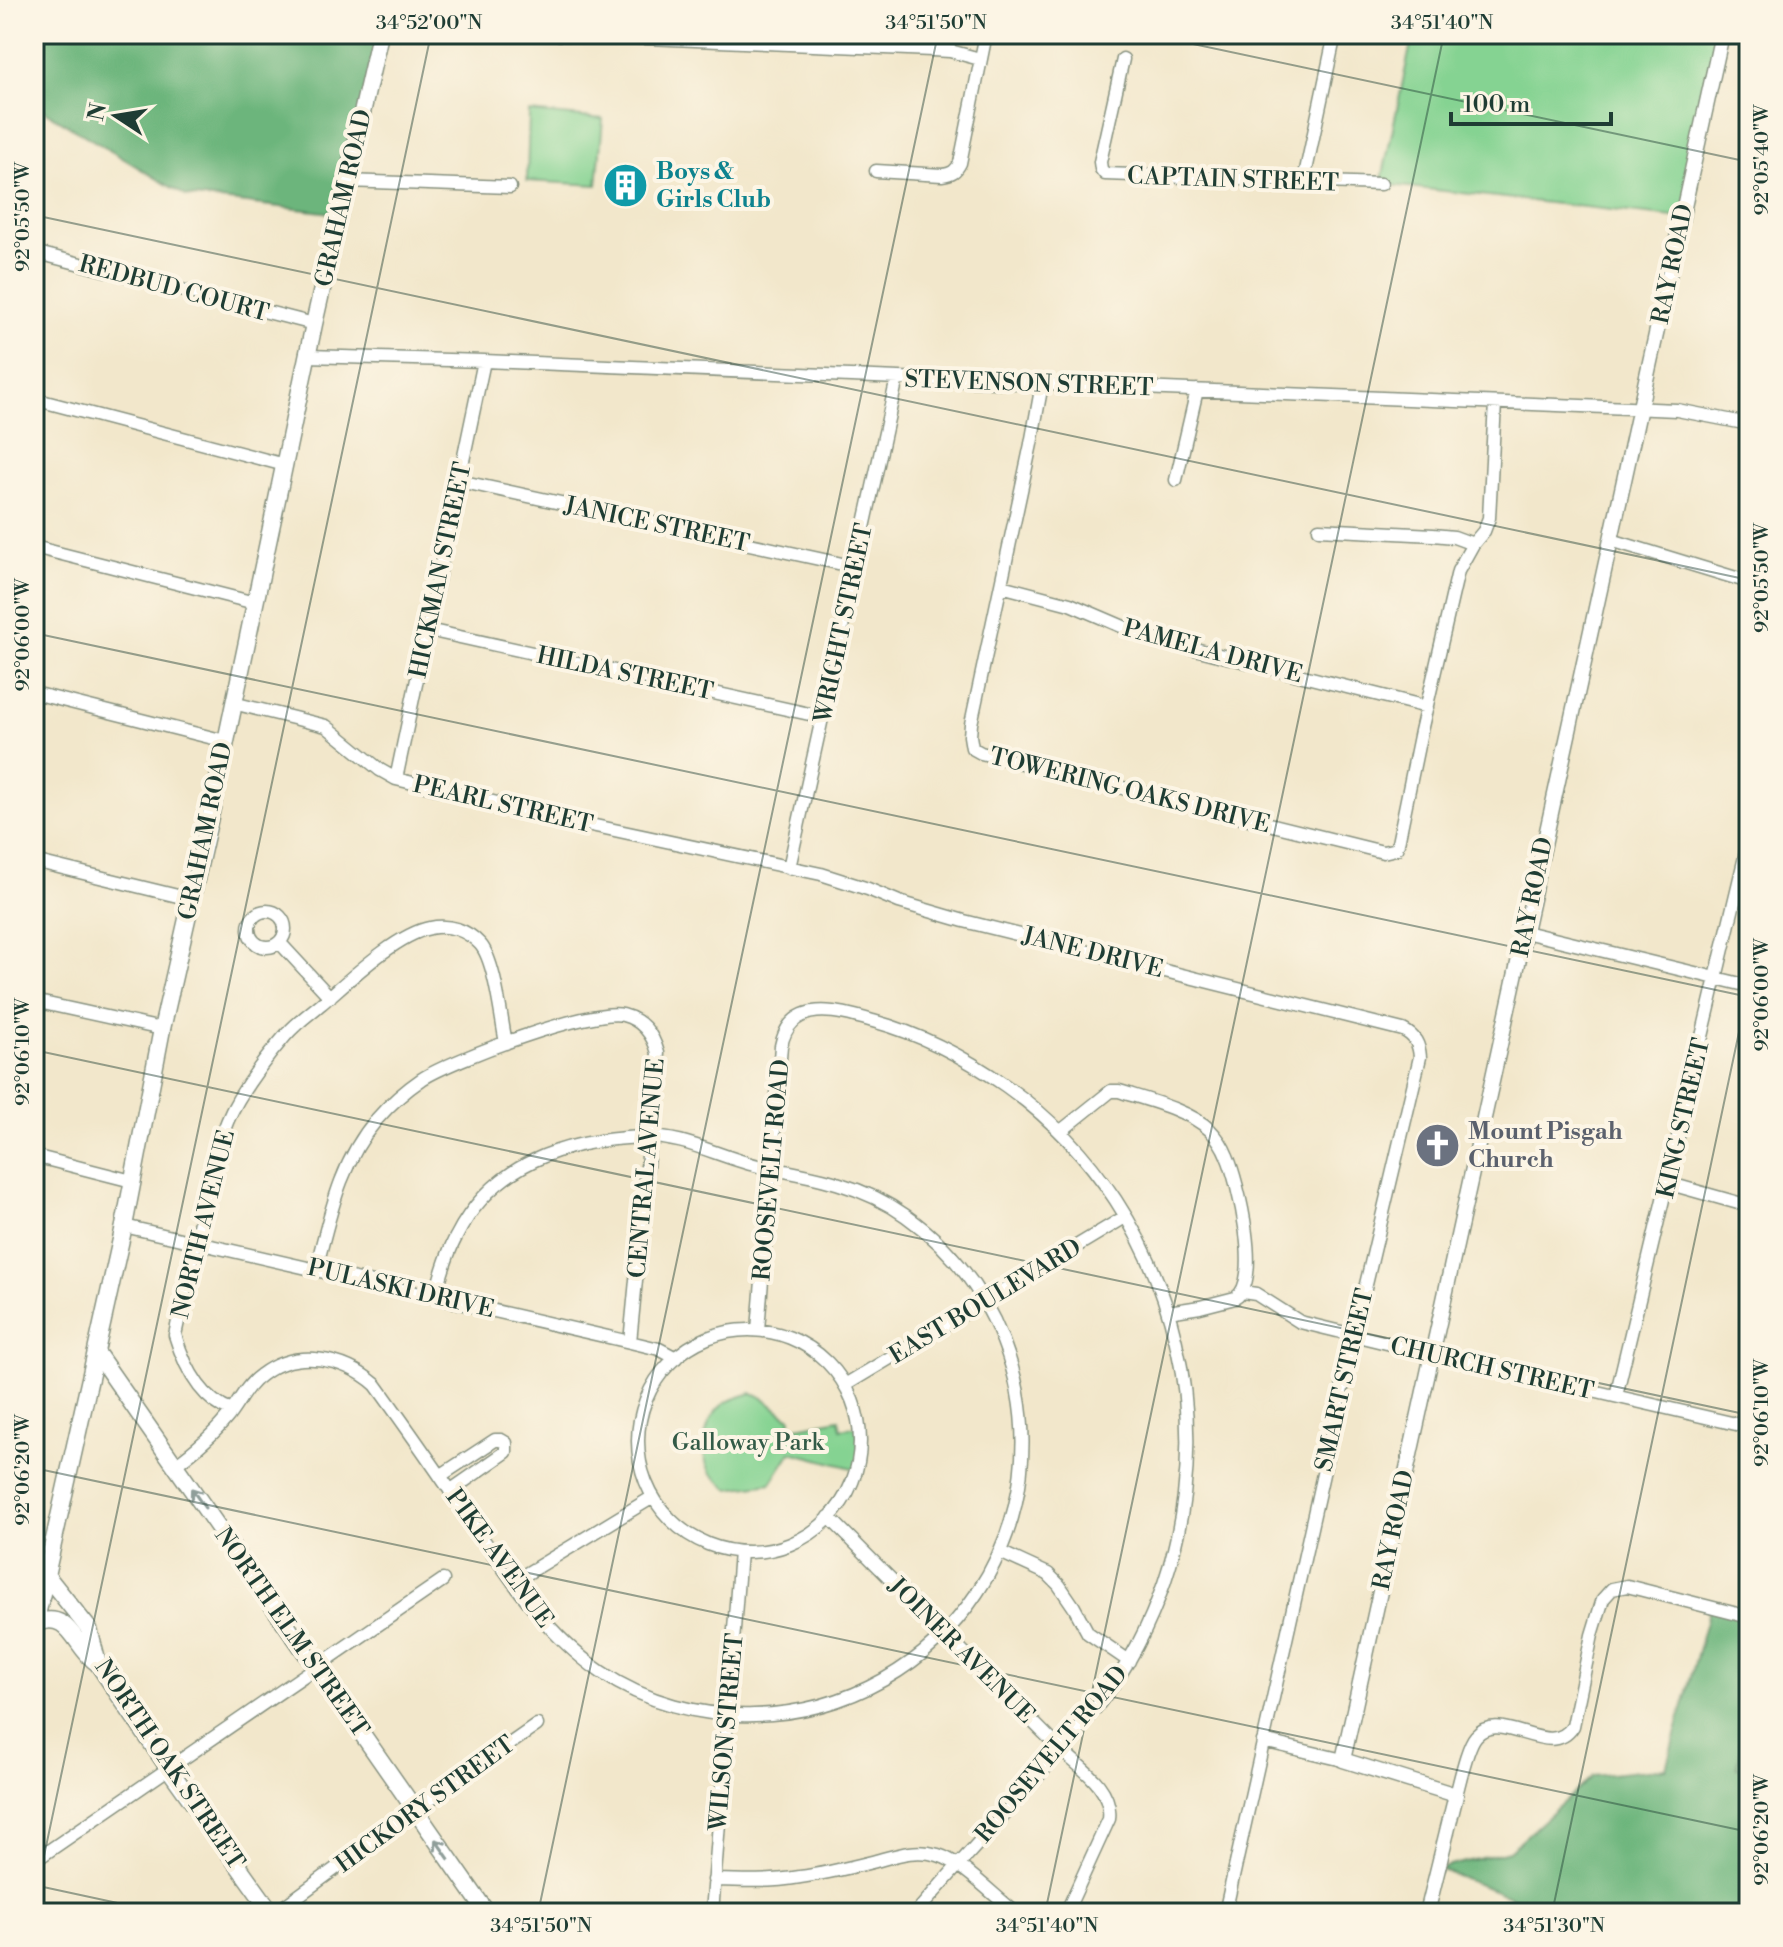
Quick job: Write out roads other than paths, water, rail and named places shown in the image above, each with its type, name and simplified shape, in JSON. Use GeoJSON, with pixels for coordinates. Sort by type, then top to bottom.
{"type":"FeatureCollection","features":[{"type":"Feature","properties":{"kind":"main road","name":"GRAHAM ROAD"},"geometry":{"type":"LineString","coordinates":[[35,1626],[124,1226],[162,1029],[307,356],[380,34]]}},
{"type":"Feature","properties":{"kind":"main road","name":"NORTH ELM STREET"},"geometry":{"type":"LineString","coordinates":[[96,1352],[487,1913]]}},
{"type":"Feature","properties":{"kind":"main road","name":"NORTH OAK STREET"},"geometry":{"type":"LineString","coordinates":[[46,1575],[89,1629],[98,1664],[273,1913]]}},
{"type":"Feature","properties":{"kind":"main road"},"geometry":{"type":"LineString","coordinates":[[35,1626],[43,1620],[55,1619],[68,1627],[88,1657],[98,1664]]}},
{"type":"Feature","properties":{"kind":"street"},"geometry":{"type":"LineString","coordinates":[[551,34],[950,51],[980,59]]}},
{"type":"Feature","properties":{"kind":"street"},"geometry":{"type":"LineString","coordinates":[[876,171],[937,175],[956,171],[986,34]]}},
{"type":"Feature","properties":{"kind":"street"},"geometry":{"type":"LineString","coordinates":[[1304,180],[1335,34]]}},
{"type":"Feature","properties":{"kind":"street","name":"RAY ROAD"},"geometry":{"type":"LineString","coordinates":[[1343,1760],[1722,34]]}},
{"type":"Feature","properties":{"kind":"street","name":"CAPTAIN STREET"},"geometry":{"type":"LineString","coordinates":[[1123,59],[1101,156],[1101,169],[1105,174],[1381,184]]}},
{"type":"Feature","properties":{"kind":"street"},"geometry":{"type":"LineString","coordinates":[[347,181],[510,187]]}},
{"type":"Feature","properties":{"kind":"street","name":"REDBUD COURT"},"geometry":{"type":"LineString","coordinates":[[34,252],[314,324]]}},
{"type":"Feature","properties":{"kind":"street","name":"STEVENSON STREET"},"geometry":{"type":"LineString","coordinates":[[307,356],[1677,410],[1749,424]]}},
{"type":"Feature","properties":{"kind":"street","name":"HICKMAN STREET"},"geometry":{"type":"LineString","coordinates":[[396,779],[484,361]]}},
{"type":"Feature","properties":{"kind":"street","name":"WRIGHT STREET"},"geometry":{"type":"LineString","coordinates":[[789,868],[897,378]]}},
{"type":"Feature","properties":{"kind":"street","name":"TOWERING OAKS DRIVE"},"geometry":{"type":"LineString","coordinates":[[1042,384],[971,724],[971,745],[976,751],[1383,852],[1396,849],[1427,707]]}},
{"type":"Feature","properties":{"kind":"street"},"geometry":{"type":"LineString","coordinates":[[1176,480],[1197,390]]}},
{"type":"Feature","properties":{"kind":"street"},"geometry":{"type":"LineString","coordinates":[[34,399],[285,465]]}},
{"type":"Feature","properties":{"kind":"street"},"geometry":{"type":"LineString","coordinates":[[1427,707],[1458,571],[1489,518],[1495,403]]}},
{"type":"Feature","properties":{"kind":"street","name":"JANICE STREET"},"geometry":{"type":"LineString","coordinates":[[459,481],[856,567]]}},
{"type":"Feature","properties":{"kind":"street"},"geometry":{"type":"LineString","coordinates":[[1319,529],[1454,537],[1473,544]]}},
{"type":"Feature","properties":{"kind":"street"},"geometry":{"type":"LineString","coordinates":[[1611,540],[1749,582]]}},
{"type":"Feature","properties":{"kind":"street"},"geometry":{"type":"LineString","coordinates":[[34,547],[255,603]]}},
{"type":"Feature","properties":{"kind":"street","name":"PAMELA DRIVE"},"geometry":{"type":"LineString","coordinates":[[1001,586],[1070,604],[1147,637],[1427,707]]}},
{"type":"Feature","properties":{"kind":"street","name":"HILDA STREET"},"geometry":{"type":"LineString","coordinates":[[428,630],[823,717]]}},
{"type":"Feature","properties":{"kind":"street"},"geometry":{"type":"LineString","coordinates":[[34,693],[225,741]]}},
{"type":"Feature","properties":{"kind":"street","name":"PEARL STREET"},"geometry":{"type":"LineString","coordinates":[[233,703],[326,726],[380,770],[396,779],[789,868]]}},
{"type":"Feature","properties":{"kind":"street","name":"KING STREET"},"geometry":{"type":"LineString","coordinates":[[1616,1396],[1749,840]]}},
{"type":"Feature","properties":{"kind":"street"},"geometry":{"type":"LineString","coordinates":[[34,861],[190,899]]}},
{"type":"Feature","properties":{"kind":"street","name":"JANE DRIVE"},"geometry":{"type":"LineString","coordinates":[[789,868],[821,874],[964,921],[1399,1029]]}},
{"type":"Feature","properties":{"kind":"street","name":"NORTH AVENUE"},"geometry":{"type":"LineString","coordinates":[[232,1411],[222,1408],[205,1395],[175,1335],[213,1164],[232,1112],[256,1072],[287,1033],[365,966],[416,932],[430,928],[457,929],[473,937],[488,954],[506,1043]]}},
{"type":"Feature","properties":{"kind":"street"},"geometry":{"type":"LineString","coordinates":[[1525,932],[1749,986]]}},
{"type":"Feature","properties":{"kind":"street"},"geometry":{"type":"LineString","coordinates":[[280,943],[330,997]]}},
{"type":"Feature","properties":{"kind":"street"},"geometry":{"type":"LineString","coordinates":[[34,1001],[162,1029]]}},
{"type":"Feature","properties":{"kind":"street","name":"ROOSEVELT ROAD"},"geometry":{"type":"LineString","coordinates":[[758,1330],[782,1039],[792,1023],[819,1010],[890,1025],[955,1053],[1021,1097],[1061,1131],[1097,1171],[1141,1244],[1176,1337],[1187,1408],[1187,1476],[1183,1510],[1162,1590],[1148,1624],[1129,1661],[1105,1697],[916,1913]]}},
{"type":"Feature","properties":{"kind":"street","name":"CENTRAL AVENUE"},"geometry":{"type":"LineString","coordinates":[[316,1269],[341,1177],[360,1141],[375,1121],[404,1093],[423,1078],[474,1054],[569,1023],[620,1014],[641,1023],[655,1042],[658,1053],[630,1342]]}},
{"type":"Feature","properties":{"kind":"street","name":"SMART STREET"},"geometry":{"type":"LineString","coordinates":[[1225,1913],[1354,1335],[1420,1057],[1415,1039],[1399,1029]]}},
{"type":"Feature","properties":{"kind":"street"},"geometry":{"type":"LineString","coordinates":[[1061,1131],[1111,1091],[1119,1091],[1196,1120],[1221,1142],[1243,1206],[1248,1268],[1243,1292],[1235,1298],[1168,1312]]}},
{"type":"Feature","properties":{"kind":"street","name":"PIKE AVENUE"},"geometry":{"type":"LineString","coordinates":[[175,1465],[210,1437],[249,1386],[273,1367],[297,1359],[313,1358],[341,1363],[376,1385],[513,1582],[553,1633],[602,1673],[648,1697],[672,1705],[727,1715],[786,1713],[814,1707],[867,1688],[910,1664],[945,1633],[976,1596],[1000,1552],[1016,1506],[1021,1477],[1022,1428],[1012,1368],[998,1328],[985,1301],[942,1246],[905,1215],[852,1188],[822,1178],[723,1156],[680,1140],[649,1137],[602,1140],[562,1148],[506,1176],[478,1202],[451,1246],[435,1296]]}},
{"type":"Feature","properties":{"kind":"street"},"geometry":{"type":"LineString","coordinates":[[34,1156],[132,1181]]}},
{"type":"Feature","properties":{"kind":"street"},"geometry":{"type":"LineString","coordinates":[[1667,1183],[1749,1206]]}},
{"type":"Feature","properties":{"kind":"street","name":"EAST BOULEVARD"},"geometry":{"type":"LineString","coordinates":[[845,1385],[1125,1217]]}},
{"type":"Feature","properties":{"kind":"street","name":"PULASKI DRIVE"},"geometry":{"type":"LineString","coordinates":[[124,1226],[630,1342],[659,1349],[676,1358]]}},
{"type":"Feature","properties":{"kind":"street","name":"CHURCH STREET"},"geometry":{"type":"LineString","coordinates":[[1243,1292],[1256,1294],[1300,1322],[1749,1427]]}},
{"type":"Feature","properties":{"kind":"street"},"geometry":{"type":"LineString","coordinates":[[758,1330],[796,1340],[829,1364],[845,1385],[857,1417],[859,1451],[850,1487],[829,1517],[801,1539],[782,1547],[740,1552],[702,1542],[669,1518],[645,1480],[638,1436],[642,1411],[652,1387],[662,1371],[676,1358],[708,1338],[727,1332],[758,1330]]}},
{"type":"Feature","properties":{"kind":"street"},"geometry":{"type":"LineString","coordinates":[[440,1476],[495,1440],[506,1443],[506,1452],[450,1491]]}},
{"type":"Feature","properties":{"kind":"street"},"geometry":{"type":"LineString","coordinates":[[513,1582],[653,1497]]}},
{"type":"Feature","properties":{"kind":"street","name":"JOINER AVENUE"},"geometry":{"type":"LineString","coordinates":[[829,1517],[1061,1750],[1091,1776],[1106,1795],[1110,1806],[1109,1819],[1066,1913]]}},
{"type":"Feature","properties":{"kind":"street","name":"WILSON STREET"},"geometry":{"type":"LineString","coordinates":[[712,1909],[740,1552]]}},
{"type":"Feature","properties":{"kind":"street"},"geometry":{"type":"LineString","coordinates":[[1000,1552],[1048,1574],[1074,1607],[1088,1633],[1129,1661]]}},
{"type":"Feature","properties":{"kind":"street"},"geometry":{"type":"LineString","coordinates":[[34,1861],[443,1580]]}},
{"type":"Feature","properties":{"kind":"street"},"geometry":{"type":"LineString","coordinates":[[1427,1913],[1472,1741],[1481,1731],[1497,1727],[1552,1739],[1571,1731],[1592,1635],[1603,1599],[1612,1589],[1627,1586],[1749,1617]]}},
{"type":"Feature","properties":{"kind":"street","name":"HICKORY STREET"},"geometry":{"type":"LineString","coordinates":[[273,1913],[537,1725]]}},
{"type":"Feature","properties":{"kind":"street"},"geometry":{"type":"LineString","coordinates":[[1263,1741],[1343,1760],[1456,1795]]}},
{"type":"Feature","properties":{"kind":"street"},"geometry":{"type":"LineString","coordinates":[[714,1880],[797,1878],[906,1852],[922,1851],[942,1856],[982,1883],[1016,1913]]}},
{"type":"Feature","properties":{"kind":"street"},"geometry":{"type":"LineString","coordinates":[[698,1913],[712,1909]]}},
{"type":"Feature","properties":{"kind":"place","name":"Boys & Girls Club"},"geometry":{"type":"Point","coordinates":[625,185]}},
{"type":"Feature","properties":{"kind":"place","name":"Mount Pisgah Church"},"geometry":{"type":"Point","coordinates":[1437,1145]}},
{"type":"Feature","properties":{"kind":"park label","name":"Galloway Park"},"geometry":{"type":"Point","coordinates":[748,1442]}}]}
